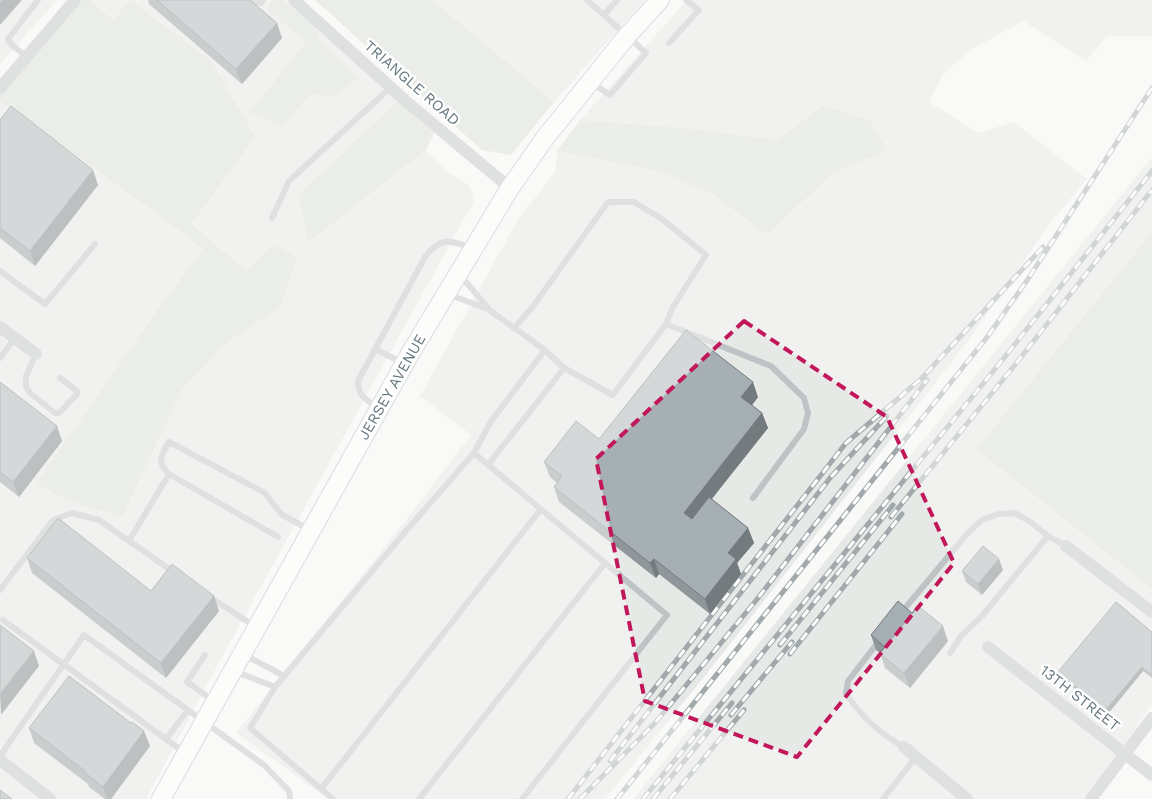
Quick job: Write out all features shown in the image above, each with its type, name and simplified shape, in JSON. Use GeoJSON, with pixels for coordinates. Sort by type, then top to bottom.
{"type":"FeatureCollection","features":[{"type":"Feature","properties":{"kind":"street"},"geometry":{"type":"LineString","coordinates":[[0,88],[74,0]]}},
{"type":"Feature","properties":{"kind":"street","name":"TRIANGLE ROAD"},"geometry":{"type":"LineString","coordinates":[[294,0],[408,103],[510,188]]}},
{"type":"Feature","properties":{"kind":"street","name":"JERSEY AVENUE"},"geometry":{"type":"LineString","coordinates":[[161,799],[404,364],[510,188],[545,138],[628,36],[660,0]]}},
{"type":"Feature","properties":{"kind":"street"},"geometry":{"type":"LineString","coordinates":[[0,327],[36,354]]}},
{"type":"Feature","properties":{"kind":"street"},"geometry":{"type":"LineString","coordinates":[[1066,546],[1152,612]]}},
{"type":"Feature","properties":{"kind":"street","name":"13TH STREET"},"geometry":{"type":"LineString","coordinates":[[988,647],[1152,775]]}},
{"type":"Feature","properties":{"kind":"street"},"geometry":{"type":"LineString","coordinates":[[1091,799],[1152,718]]}},
{"type":"Feature","properties":{"kind":"street"},"geometry":{"type":"LineString","coordinates":[[904,747],[967,799]]}},
{"type":"Feature","properties":{"kind":"street"},"geometry":{"type":"LineString","coordinates":[[0,760],[50,799]]}},
{"type":"Feature","properties":{"kind":"lane"},"geometry":{"type":"LineString","coordinates":[[27,57],[11,44],[8,39],[38,0]]}},
{"type":"Feature","properties":{"kind":"lane"},"geometry":{"type":"LineString","coordinates":[[252,0],[256,3],[261,3],[263,0]]}},
{"type":"Feature","properties":{"kind":"lane"},"geometry":{"type":"LineString","coordinates":[[588,0],[646,54],[610,95],[591,82]]}},
{"type":"Feature","properties":{"kind":"lane"},"geometry":{"type":"LineString","coordinates":[[604,15],[617,0]]}},
{"type":"Feature","properties":{"kind":"lane"},"geometry":{"type":"LineString","coordinates":[[668,43],[699,10],[686,0]]}},
{"type":"Feature","properties":{"kind":"lane"},"geometry":{"type":"LineString","coordinates":[[272,218],[289,182],[391,87]]}},
{"type":"Feature","properties":{"kind":"lane"},"geometry":{"type":"LineString","coordinates":[[458,273],[488,309],[514,328],[545,350],[564,368],[613,395],[666,324],[673,307],[706,255],[662,219],[634,202],[608,202],[531,309],[514,328]]}},
{"type":"Feature","properties":{"kind":"lane"},"geometry":{"type":"LineString","coordinates":[[379,408],[362,396],[358,390],[358,381],[425,257],[434,246],[444,241],[451,241],[473,248]]}},
{"type":"Feature","properties":{"kind":"lane"},"geometry":{"type":"LineString","coordinates":[[0,271],[45,304],[95,244]]}},
{"type":"Feature","properties":{"kind":"lane"},"geometry":{"type":"LineString","coordinates":[[446,294],[488,309]]}},
{"type":"Feature","properties":{"kind":"lane"},"geometry":{"type":"LineString","coordinates":[[666,324],[771,366],[804,398],[808,414],[804,429],[753,498]]}},
{"type":"Feature","properties":{"kind":"lane"},"geometry":{"type":"LineString","coordinates":[[0,358],[15,338]]}},
{"type":"Feature","properties":{"kind":"lane"},"geometry":{"type":"LineString","coordinates":[[375,349],[404,364]]}},
{"type":"Feature","properties":{"kind":"lane"},"geometry":{"type":"LineString","coordinates":[[334,799],[250,728],[275,687],[474,453],[490,423],[545,350]]}},
{"type":"Feature","properties":{"kind":"lane"},"geometry":{"type":"LineString","coordinates":[[36,354],[26,376],[26,387],[30,393],[55,413],[60,413],[77,394],[77,391],[60,378]]}},
{"type":"Feature","properties":{"kind":"lane"},"geometry":{"type":"LineString","coordinates":[[488,465],[564,368]]}},
{"type":"Feature","properties":{"kind":"lane"},"geometry":{"type":"LineString","coordinates":[[278,537],[168,474],[161,465],[160,460],[169,442],[265,493],[281,514],[311,531]]}},
{"type":"Feature","properties":{"kind":"lane"},"geometry":{"type":"LineString","coordinates":[[474,453],[666,615],[522,799]]}},
{"type":"Feature","properties":{"kind":"lane"},"geometry":{"type":"LineString","coordinates":[[129,541],[168,474]]}},
{"type":"Feature","properties":{"kind":"lane"},"geometry":{"type":"LineString","coordinates":[[321,789],[541,509]]}},
{"type":"Feature","properties":{"kind":"lane"},"geometry":{"type":"LineString","coordinates":[[0,590],[3,580],[53,520],[72,513],[99,520],[183,578]]}},
{"type":"Feature","properties":{"kind":"lane"},"geometry":{"type":"LineString","coordinates":[[899,616],[967,534],[982,520],[999,514],[1015,513],[1066,546]]}},
{"type":"Feature","properties":{"kind":"lane"},"geometry":{"type":"LineString","coordinates":[[950,652],[1048,536]]}},
{"type":"Feature","properties":{"kind":"lane"},"geometry":{"type":"LineString","coordinates":[[419,799],[605,563]]}},
{"type":"Feature","properties":{"kind":"lane"},"geometry":{"type":"LineString","coordinates":[[198,589],[257,627]]}},
{"type":"Feature","properties":{"kind":"lane"},"geometry":{"type":"LineString","coordinates":[[3,620],[186,754]]}},
{"type":"Feature","properties":{"kind":"lane"},"geometry":{"type":"LineString","coordinates":[[0,756],[84,635],[264,765],[289,791],[290,799]]}},
{"type":"Feature","properties":{"kind":"lane"},"geometry":{"type":"LineString","coordinates":[[881,637],[848,680],[846,693],[854,706],[886,736],[904,747]]}},
{"type":"Feature","properties":{"kind":"lane"},"geometry":{"type":"LineString","coordinates":[[242,654],[284,676]]}},
{"type":"Feature","properties":{"kind":"lane"},"geometry":{"type":"LineString","coordinates":[[205,655],[187,682],[215,702]]}},
{"type":"Feature","properties":{"kind":"lane"},"geometry":{"type":"LineString","coordinates":[[233,670],[275,687]]}},
{"type":"Feature","properties":{"kind":"lane"},"geometry":{"type":"LineString","coordinates":[[166,738],[188,710]]}},
{"type":"Feature","properties":{"kind":"lane"},"geometry":{"type":"LineString","coordinates":[[883,799],[916,757]]}},
{"type":"Feature","properties":{"kind":"highlighted area"},"geometry":{"type":"Polygon","coordinates":[[[744,321],[887,417],[954,563],[797,757],[645,701],[596,459],[744,321]]]}},
{"type":"Feature","properties":{"kind":"shaded area"},"geometry":{"type":"Polygon","coordinates":[[[0,0],[57,0],[0,64],[0,0]]]}},
{"type":"Feature","properties":{"kind":"shaded area"},"geometry":{"type":"Polygon","coordinates":[[[79,0],[90,0],[113,20],[130,0],[212,62],[255,137],[192,223],[246,271],[273,245],[297,257],[280,307],[225,344],[182,390],[122,517],[69,501],[36,484],[150,320],[203,249],[0,101],[0,93],[79,0]]]}},
{"type":"Feature","properties":{"kind":"shaded area"},"geometry":{"type":"Polygon","coordinates":[[[90,0],[131,0],[113,20],[90,0]]]}},
{"type":"Feature","properties":{"kind":"shaded area"},"geometry":{"type":"Polygon","coordinates":[[[131,0],[295,0],[405,93],[298,195],[308,243],[426,150],[446,171],[470,186],[474,201],[222,657],[146,799],[0,799],[0,101],[203,249],[150,320],[37,484],[69,501],[122,517],[182,390],[225,344],[280,307],[273,245],[246,271],[192,222],[131,0]]]}},
{"type":"Feature","properties":{"kind":"shaded area"},"geometry":{"type":"Polygon","coordinates":[[[273,0],[281,0],[313,23],[322,43],[359,78],[331,97],[312,93],[283,125],[249,113],[306,42],[267,10],[273,0]]]}},
{"type":"Feature","properties":{"kind":"shaded area"},"geometry":{"type":"Polygon","coordinates":[[[315,0],[433,0],[554,102],[511,155],[482,150],[315,0]]]}},
{"type":"Feature","properties":{"kind":"shaded area"},"geometry":{"type":"Polygon","coordinates":[[[433,0],[645,0],[554,102],[433,0]]]}},
{"type":"Feature","properties":{"kind":"shaded area"},"geometry":{"type":"Polygon","coordinates":[[[687,0],[1152,0],[1152,36],[1107,36],[1086,61],[1023,21],[972,49],[943,74],[929,102],[978,133],[1014,122],[1087,179],[1051,222],[969,340],[704,677],[605,799],[328,799],[236,733],[395,534],[471,435],[423,398],[419,398],[517,221],[555,172],[557,151],[658,171],[711,193],[767,235],[833,173],[887,150],[823,105],[778,140],[695,129],[580,120],[687,0]]]}},
{"type":"Feature","properties":{"kind":"shaded area"},"geometry":{"type":"Polygon","coordinates":[[[397,101],[434,133],[426,150],[308,243],[298,195],[397,101]]]}},
{"type":"Feature","properties":{"kind":"shaded area"},"geometry":{"type":"Polygon","coordinates":[[[823,105],[870,121],[887,150],[833,173],[767,235],[711,193],[658,171],[557,151],[580,120],[695,129],[778,140],[823,105]]]}},
{"type":"Feature","properties":{"kind":"shaded area"},"geometry":{"type":"Polygon","coordinates":[[[1152,157],[1152,232],[976,449],[1152,589],[1152,704],[1087,799],[633,799],[1152,157]]]}},
{"type":"Feature","properties":{"kind":"shaded area"},"geometry":{"type":"Polygon","coordinates":[[[1152,232],[1152,589],[976,449],[1152,232]]]}},
{"type":"Feature","properties":{"kind":"building"},"geometry":{"type":"Polygon","coordinates":[[[157,0],[250,0],[277,23],[236,69],[157,0]]]}},
{"type":"Feature","properties":{"kind":"building"},"geometry":{"type":"Polygon","coordinates":[[[11,106],[93,170],[30,251],[0,228],[0,120],[11,106]]]}},
{"type":"Feature","properties":{"kind":"building"},"geometry":{"type":"Polygon","coordinates":[[[686,330],[753,382],[741,397],[762,413],[684,513],[692,519],[709,497],[748,528],[728,553],[736,559],[705,599],[654,559],[650,563],[554,487],[562,476],[544,462],[576,421],[599,439],[686,330]]]}},
{"type":"Feature","properties":{"kind":"building"},"geometry":{"type":"Polygon","coordinates":[[[0,382],[57,426],[13,482],[0,472],[0,382]]]}},
{"type":"Feature","properties":{"kind":"building"},"geometry":{"type":"Polygon","coordinates":[[[58,518],[151,591],[172,564],[214,596],[161,663],[27,558],[58,518]]]}},
{"type":"Feature","properties":{"kind":"building"},"geometry":{"type":"Polygon","coordinates":[[[983,546],[999,559],[978,584],[962,571],[983,546]]]}},
{"type":"Feature","properties":{"kind":"building"},"geometry":{"type":"Polygon","coordinates":[[[898,601],[912,613],[918,606],[943,626],[904,673],[879,653],[885,647],[871,635],[898,601]]]}},
{"type":"Feature","properties":{"kind":"building"},"geometry":{"type":"Polygon","coordinates":[[[1116,602],[1152,632],[1152,676],[1142,667],[1105,711],[1058,672],[1116,602]]]}},
{"type":"Feature","properties":{"kind":"building"},"geometry":{"type":"Polygon","coordinates":[[[0,625],[34,651],[0,694],[0,625]]]}},
{"type":"Feature","properties":{"kind":"building"},"geometry":{"type":"Polygon","coordinates":[[[69,676],[144,731],[103,787],[29,728],[69,676]]]}},
{"type":"Feature","properties":{"kind":"building"},"geometry":{"type":"Polygon","coordinates":[[[0,790],[12,799],[0,799],[0,790]]]}},
{"type":"Feature","properties":{"kind":"railway"},"geometry":{"type":"LineString","coordinates":[[617,799],[988,336],[1028,279],[1152,88]]}},
{"type":"Feature","properties":{"kind":"railway"},"geometry":{"type":"LineString","coordinates":[[643,799],[1004,358],[1152,171]]}},
{"type":"Feature","properties":{"kind":"railway"},"geometry":{"type":"LineString","coordinates":[[891,517],[1014,366],[1152,190]]}},
{"type":"Feature","properties":{"kind":"railway"},"geometry":{"type":"LineString","coordinates":[[568,799],[846,443],[921,379],[1043,247]]}},
{"type":"Feature","properties":{"kind":"railway"},"geometry":{"type":"LineString","coordinates":[[580,799],[655,723],[758,598],[927,380]]}},
{"type":"Feature","properties":{"kind":"railway"},"geometry":{"type":"LineString","coordinates":[[610,761],[830,478],[887,416]]}},
{"type":"Feature","properties":{"kind":"railway"},"geometry":{"type":"LineString","coordinates":[[780,645],[893,505]]}},
{"type":"Feature","properties":{"kind":"railway"},"geometry":{"type":"LineString","coordinates":[[790,654],[902,514]]}},
{"type":"Feature","properties":{"kind":"railway"},"geometry":{"type":"LineString","coordinates":[[731,715],[792,642]]}},
{"type":"Feature","properties":{"kind":"railway"},"geometry":{"type":"LineString","coordinates":[[653,799],[732,703]]}},
{"type":"Feature","properties":{"kind":"railway"},"geometry":{"type":"LineString","coordinates":[[670,799],[744,710]]}}]}
